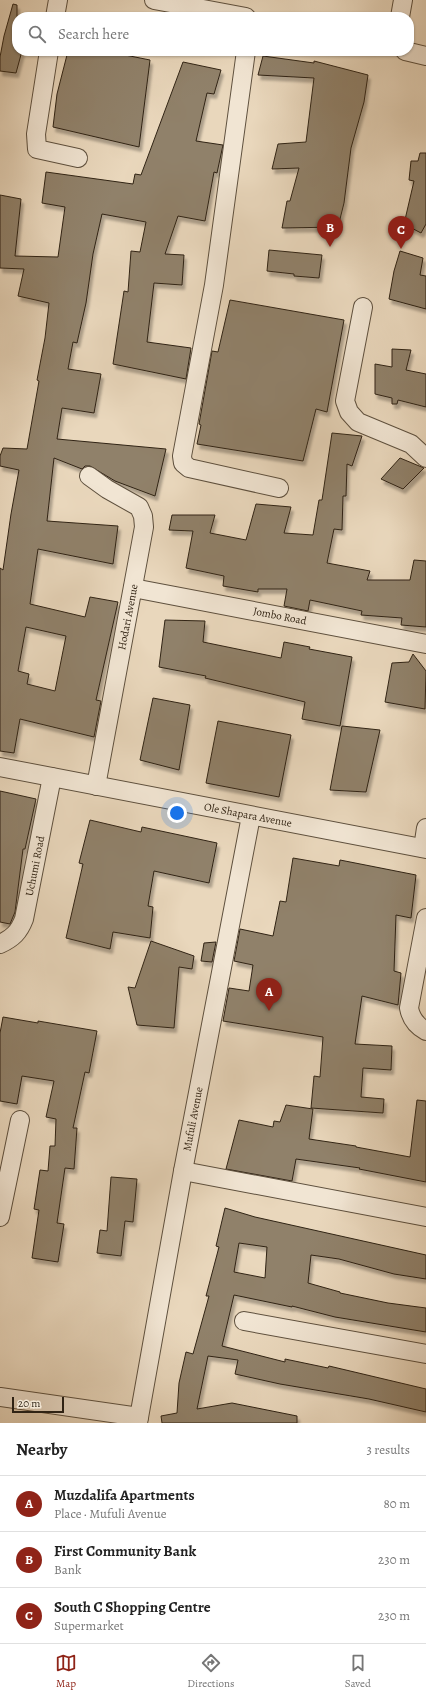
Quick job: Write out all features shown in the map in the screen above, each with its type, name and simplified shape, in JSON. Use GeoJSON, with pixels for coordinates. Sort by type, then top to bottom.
{"type":"FeatureCollection","features":[{"type":"Feature","properties":{"kind":"street"},"geometry":{"type":"LineString","coordinates":[[56,12],[58,0]]}},
{"type":"Feature","properties":{"kind":"street"},"geometry":{"type":"LineString","coordinates":[[154,0],[219,12]]}},
{"type":"Feature","properties":{"kind":"street"},"geometry":{"type":"LineString","coordinates":[[401,12],[402,0]]}},
{"type":"Feature","properties":{"kind":"street"},"geometry":{"type":"LineString","coordinates":[[414,53],[426,56]]}},
{"type":"Feature","properties":{"kind":"street"},"geometry":{"type":"LineString","coordinates":[[48,56],[36,134],[37,149],[78,158]]}},
{"type":"Feature","properties":{"kind":"street"},"geometry":{"type":"LineString","coordinates":[[245,56],[214,285],[182,456],[183,463],[189,468],[279,488]]}},
{"type":"Feature","properties":{"kind":"street"},"geometry":{"type":"LineString","coordinates":[[363,307],[345,401],[349,412],[358,422],[411,444],[426,458]]}},
{"type":"Feature","properties":{"kind":"street","name":"Hodari Avenue"},"geometry":{"type":"LineString","coordinates":[[89,476],[107,489],[139,507],[143,516],[144,527],[96,786]]}},
{"type":"Feature","properties":{"kind":"street","name":"Jombo Road"},"geometry":{"type":"LineString","coordinates":[[133,588],[426,644]]}},
{"type":"Feature","properties":{"kind":"street","name":"Ole Shapara Avenue"},"geometry":{"type":"LineString","coordinates":[[0,767],[424,849]]}},
{"type":"Feature","properties":{"kind":"street","name":"Uchumi Road"},"geometry":{"type":"LineString","coordinates":[[0,944],[11,940],[19,931],[24,919],[52,777]]}},
{"type":"Feature","properties":{"kind":"street","name":"Mufuli Avenue"},"geometry":{"type":"LineString","coordinates":[[139,1420],[251,816]]}},
{"type":"Feature","properties":{"kind":"street"},"geometry":{"type":"LineString","coordinates":[[424,849],[426,828]]}},
{"type":"Feature","properties":{"kind":"street"},"geometry":{"type":"LineString","coordinates":[[426,918],[409,1008],[411,1016],[420,1028],[426,1031]]}},
{"type":"Feature","properties":{"kind":"street"},"geometry":{"type":"LineString","coordinates":[[0,1217],[7,1145],[20,1120]]}},
{"type":"Feature","properties":{"kind":"street"},"geometry":{"type":"LineString","coordinates":[[184,1171],[426,1217]]}},
{"type":"Feature","properties":{"kind":"street"},"geometry":{"type":"LineString","coordinates":[[244,1321],[426,1354]]}},
{"type":"Feature","properties":{"kind":"street"},"geometry":{"type":"LineString","coordinates":[[0,1397],[139,1420]]}},
{"type":"Feature","properties":{"kind":"building"},"geometry":{"type":"Polygon","coordinates":[[[13,4],[17,5],[17,12],[12,12],[12,56],[21,56],[16,73],[0,71],[0,57],[13,4]]]}},
{"type":"Feature","properties":{"kind":"building"},"geometry":{"type":"Polygon","coordinates":[[[67,56],[130,56],[150,60],[139,147],[53,127],[57,94],[67,56]]]}},
{"type":"Feature","properties":{"kind":"building"},"geometry":{"type":"Polygon","coordinates":[[[263,56],[314,63],[314,61],[368,75],[364,102],[351,148],[344,203],[338,227],[282,228],[287,201],[290,201],[299,168],[272,169],[278,144],[306,142],[314,78],[258,75],[263,56]]]}},
{"type":"Feature","properties":{"kind":"building"},"geometry":{"type":"Polygon","coordinates":[[[183,62],[221,70],[214,94],[207,93],[196,141],[223,145],[217,173],[214,172],[205,221],[178,216],[165,254],[184,255],[182,285],[154,283],[147,342],[191,348],[186,379],[113,364],[124,291],[128,292],[131,251],[140,252],[146,222],[102,214],[93,254],[86,303],[77,343],[73,342],[68,369],[101,374],[94,413],[62,408],[57,439],[166,449],[155,496],[115,481],[90,466],[85,466],[82,469],[54,458],[47,521],[118,526],[113,564],[38,549],[30,604],[85,617],[90,597],[118,602],[96,700],[101,701],[94,737],[20,719],[14,753],[0,751],[0,568],[3,570],[19,470],[0,466],[0,456],[3,448],[27,449],[39,381],[37,380],[45,338],[49,303],[18,296],[24,269],[0,268],[0,195],[21,199],[15,256],[58,257],[65,207],[42,203],[46,172],[133,184],[135,174],[141,175],[183,62]],[[26,627],[18,671],[29,674],[27,684],[55,691],[66,636],[26,627]]]}},
{"type":"Feature","properties":{"kind":"building"},"geometry":{"type":"Polygon","coordinates":[[[420,153],[426,153],[426,224],[421,233],[404,224],[414,181],[409,180],[411,161],[418,161],[420,153]]]}},
{"type":"Feature","properties":{"kind":"building"},"geometry":{"type":"Polygon","coordinates":[[[269,250],[322,255],[319,278],[294,276],[294,274],[267,271],[269,250]]]}},
{"type":"Feature","properties":{"kind":"building"},"geometry":{"type":"Polygon","coordinates":[[[400,251],[423,258],[420,275],[426,276],[426,309],[389,299],[394,271],[400,251]]]}},
{"type":"Feature","properties":{"kind":"building"},"geometry":{"type":"Polygon","coordinates":[[[230,300],[344,320],[327,412],[316,409],[303,461],[197,444],[201,425],[199,424],[212,351],[218,352],[230,300]]]}},
{"type":"Feature","properties":{"kind":"building"},"geometry":{"type":"Polygon","coordinates":[[[392,349],[411,350],[406,370],[426,374],[426,407],[398,400],[397,404],[392,404],[392,398],[375,394],[375,364],[392,367],[392,349]]]}},
{"type":"Feature","properties":{"kind":"building"},"geometry":{"type":"Polygon","coordinates":[[[332,433],[362,436],[352,466],[347,464],[346,496],[343,496],[342,530],[334,529],[327,563],[370,571],[367,580],[410,580],[414,560],[426,561],[426,627],[401,625],[402,618],[361,615],[362,611],[310,600],[308,611],[284,606],[287,589],[258,589],[258,592],[223,586],[224,576],[186,568],[193,531],[169,530],[172,515],[215,515],[210,533],[246,540],[256,504],[291,507],[284,533],[313,535],[319,500],[322,500],[332,433]]]}},
{"type":"Feature","properties":{"kind":"building"},"geometry":{"type":"Polygon","coordinates":[[[400,458],[424,468],[403,489],[381,479],[400,458]]]}},
{"type":"Feature","properties":{"kind":"building"},"geometry":{"type":"Polygon","coordinates":[[[165,620],[205,621],[203,642],[281,658],[284,642],[310,647],[309,649],[352,657],[340,726],[302,719],[305,702],[205,678],[206,676],[159,667],[165,620]]]}},
{"type":"Feature","properties":{"kind":"building"},"geometry":{"type":"Polygon","coordinates":[[[413,654],[426,671],[425,709],[385,702],[392,663],[409,662],[413,654]]]}},
{"type":"Feature","properties":{"kind":"building"},"geometry":{"type":"Polygon","coordinates":[[[153,698],[190,705],[179,770],[140,760],[153,698]]]}},
{"type":"Feature","properties":{"kind":"building"},"geometry":{"type":"Polygon","coordinates":[[[218,721],[291,735],[279,797],[206,783],[218,721]]]}},
{"type":"Feature","properties":{"kind":"building"},"geometry":{"type":"Polygon","coordinates":[[[342,726],[380,730],[366,792],[330,790],[342,726]]]}},
{"type":"Feature","properties":{"kind":"building"},"geometry":{"type":"Polygon","coordinates":[[[0,791],[36,799],[25,849],[23,849],[15,912],[10,924],[0,922],[0,791]]]}},
{"type":"Feature","properties":{"kind":"building"},"geometry":{"type":"Polygon","coordinates":[[[90,820],[141,832],[142,827],[217,843],[209,883],[154,871],[148,906],[153,907],[150,938],[113,932],[110,949],[66,938],[83,864],[79,863],[90,820]]]}},
{"type":"Feature","properties":{"kind":"building"},"geometry":{"type":"Polygon","coordinates":[[[293,858],[339,866],[340,860],[416,875],[411,918],[396,915],[394,971],[401,973],[398,1005],[362,996],[355,1044],[392,1046],[391,1070],[363,1068],[361,1097],[384,1099],[383,1113],[311,1108],[314,1076],[320,1077],[323,1037],[223,1021],[229,988],[249,991],[253,965],[234,961],[240,929],[273,936],[280,901],[286,902],[293,858]]]}},
{"type":"Feature","properties":{"kind":"building"},"geometry":{"type":"Polygon","coordinates":[[[151,941],[194,956],[192,969],[179,967],[174,1028],[137,1025],[128,987],[135,988],[151,941]]]}},
{"type":"Feature","properties":{"kind":"building"},"geometry":{"type":"Polygon","coordinates":[[[216,942],[212,962],[201,961],[204,943],[216,942]]]}},
{"type":"Feature","properties":{"kind":"building"},"geometry":{"type":"Polygon","coordinates":[[[3,1017],[97,1031],[89,1073],[85,1072],[73,1128],[77,1128],[74,1169],[65,1168],[57,1223],[64,1224],[58,1262],[32,1258],[39,1210],[34,1209],[40,1170],[48,1171],[50,1146],[55,1146],[56,1119],[46,1117],[54,1081],[22,1076],[17,1104],[0,1101],[0,1033],[3,1017]]]}},
{"type":"Feature","properties":{"kind":"building"},"geometry":{"type":"Polygon","coordinates":[[[417,1100],[426,1101],[426,1182],[359,1169],[360,1168],[296,1159],[292,1181],[226,1169],[239,1120],[273,1127],[274,1121],[280,1122],[286,1105],[313,1109],[309,1139],[356,1146],[410,1157],[417,1100]]]}},
{"type":"Feature","properties":{"kind":"building"},"geometry":{"type":"Polygon","coordinates":[[[111,1177],[137,1179],[133,1222],[125,1221],[121,1256],[97,1253],[100,1230],[107,1231],[111,1177]]]}},
{"type":"Feature","properties":{"kind":"building"},"geometry":{"type":"Polygon","coordinates":[[[225,1208],[255,1217],[426,1255],[426,1279],[394,1274],[339,1259],[311,1255],[308,1283],[340,1293],[388,1303],[426,1308],[426,1332],[335,1317],[292,1306],[234,1295],[222,1346],[285,1362],[285,1359],[328,1368],[329,1366],[426,1389],[426,1412],[369,1399],[280,1384],[235,1374],[238,1360],[208,1356],[197,1409],[232,1403],[297,1416],[297,1423],[162,1423],[161,1416],[177,1413],[179,1383],[186,1352],[193,1354],[209,1296],[206,1296],[219,1247],[216,1246],[225,1208]],[[239,1243],[234,1272],[265,1278],[267,1247],[239,1243]]]}},
{"type":"Feature","properties":{"kind":"place","name":"First Community Bank"},"geometry":{"type":"Point","coordinates":[330,247]}},
{"type":"Feature","properties":{"kind":"place","name":"South C Shopping Centre"},"geometry":{"type":"Point","coordinates":[401,249]}},
{"type":"Feature","properties":{"kind":"place","name":"Muzdalifa Apartments"},"geometry":{"type":"Point","coordinates":[269,1011]}}]}
